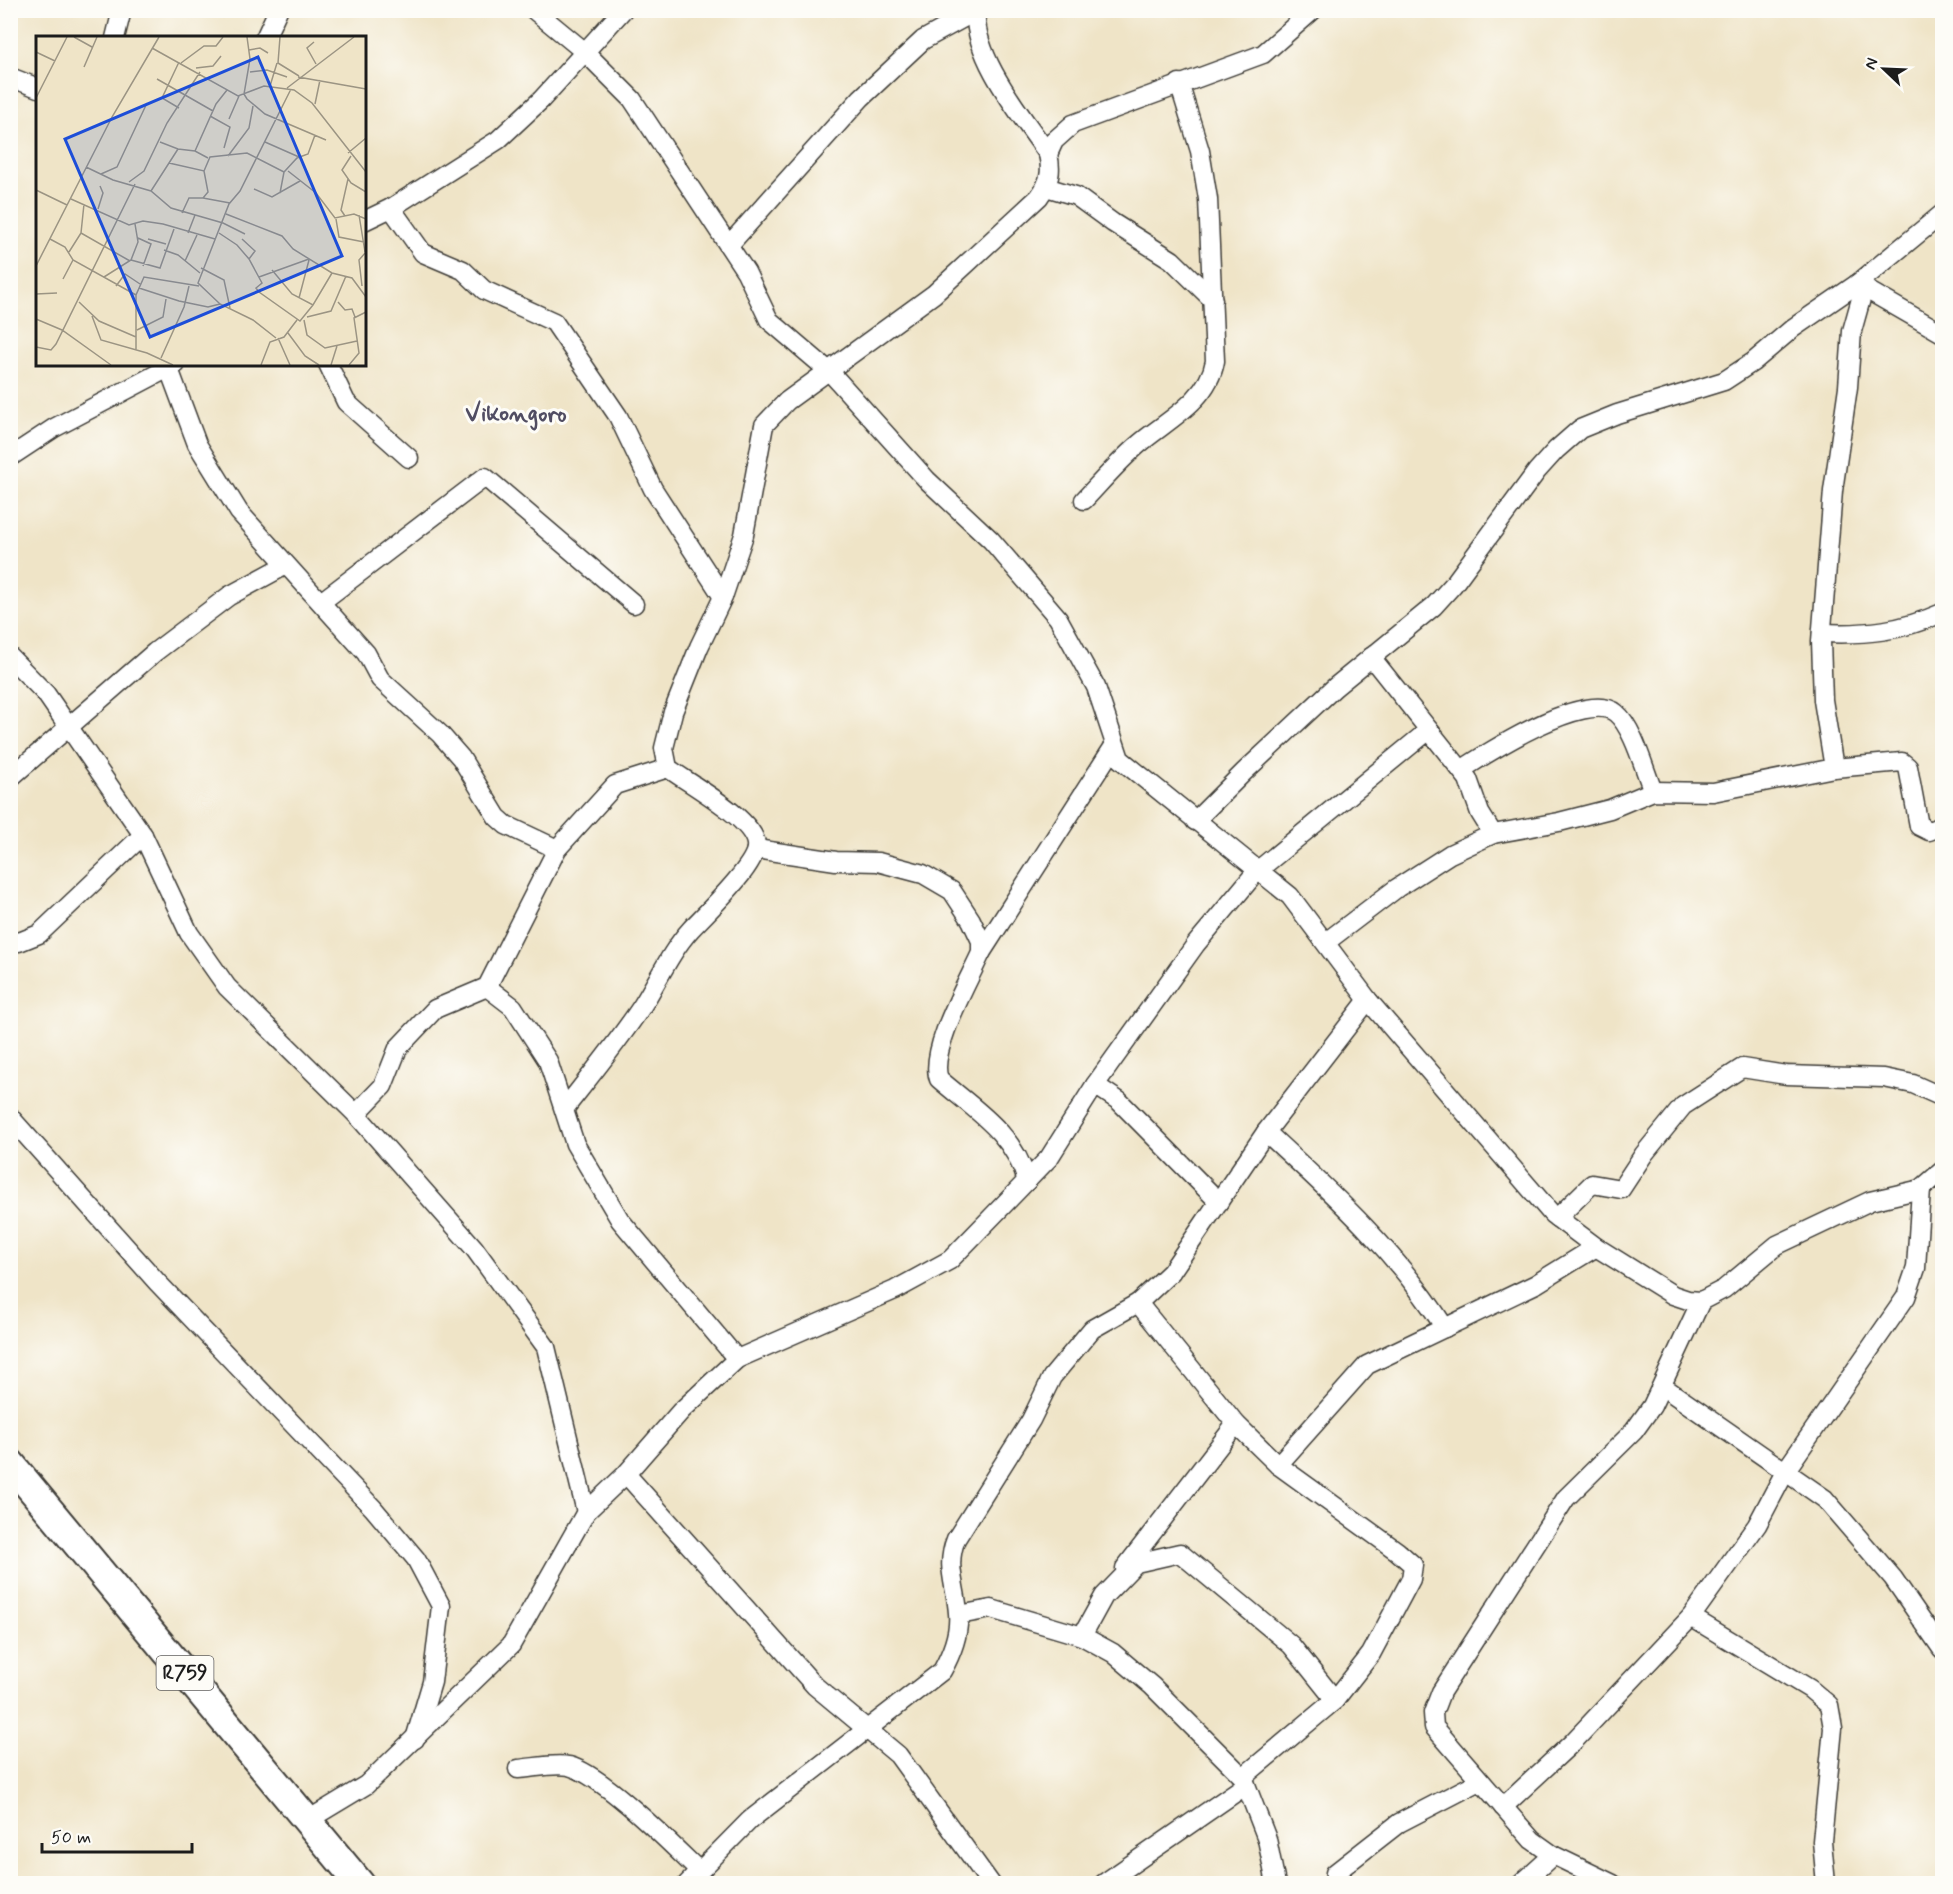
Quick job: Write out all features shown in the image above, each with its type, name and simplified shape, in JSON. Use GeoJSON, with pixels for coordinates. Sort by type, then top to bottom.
{"type":"FeatureCollection","features":[{"type":"Feature","properties":{"kind":"main road","name":"R759"},"geometry":{"type":"LineString","coordinates":[[10,1463],[360,1884]]}},
{"type":"Feature","properties":{"kind":"street"},"geometry":{"type":"LineString","coordinates":[[116,36],[122,10]]}},
{"type":"Feature","properties":{"kind":"street"},"geometry":{"type":"LineString","coordinates":[[266,36],[278,10]]}},
{"type":"Feature","properties":{"kind":"street"},"geometry":{"type":"LineString","coordinates":[[534,10],[585,51],[632,99],[746,272],[770,320],[830,372],[927,480],[992,540],[1058,618],[1096,687],[1109,719],[1114,746],[1129,768],[1290,896],[1368,1000],[1557,1218],[1596,1247],[1673,1295],[1701,1301],[1724,1289],[1777,1245],[1870,1202],[1922,1189],[1942,1171]]}},
{"type":"Feature","properties":{"kind":"street"},"geometry":{"type":"LineString","coordinates":[[366,220],[391,208],[498,140],[541,100],[623,10]]}},
{"type":"Feature","properties":{"kind":"street"},"geometry":{"type":"LineString","coordinates":[[1048,154],[1054,141],[1073,124],[1179,83],[1263,54],[1313,10]]}},
{"type":"Feature","properties":{"kind":"street"},"geometry":{"type":"LineString","coordinates":[[565,1108],[642,1005],[686,935],[738,879],[756,849],[756,841],[750,831],[735,815],[668,768],[664,748],[673,712],[699,647],[723,597],[744,535],[760,435],[764,425],[787,401],[830,372],[934,294],[1039,197],[1046,187],[1052,169],[1048,154],[988,61],[976,28],[976,11],[923,40],[861,98],[729,245]]}},
{"type":"Feature","properties":{"kind":"street"},"geometry":{"type":"LineString","coordinates":[[10,77],[36,87]]}},
{"type":"Feature","properties":{"kind":"street"},"geometry":{"type":"LineString","coordinates":[[1084,500],[1122,460],[1190,405],[1209,380],[1215,361],[1208,199],[1200,152],[1179,83]]}},
{"type":"Feature","properties":{"kind":"street"},"geometry":{"type":"LineString","coordinates":[[1046,187],[1076,196],[1113,224],[1172,260],[1213,300]]}},
{"type":"Feature","properties":{"kind":"street"},"geometry":{"type":"LineString","coordinates":[[391,208],[423,253],[463,270],[484,290],[554,322],[618,417],[653,489],[723,597]]}},
{"type":"Feature","properties":{"kind":"street"},"geometry":{"type":"LineString","coordinates":[[1195,821],[1292,726],[1434,606],[1453,585],[1537,471],[1556,450],[1581,429],[1617,414],[1724,381],[1753,363],[1792,328],[1861,286],[1942,214]]}},
{"type":"Feature","properties":{"kind":"street"},"geometry":{"type":"LineString","coordinates":[[1861,286],[1942,333]]}},
{"type":"Feature","properties":{"kind":"street"},"geometry":{"type":"LineString","coordinates":[[1834,768],[1822,700],[1822,633],[1833,491],[1848,387],[1852,331],[1861,286]]}},
{"type":"Feature","properties":{"kind":"street"},"geometry":{"type":"LineString","coordinates":[[329,366],[346,402],[410,458]]}},
{"type":"Feature","properties":{"kind":"street"},"geometry":{"type":"LineString","coordinates":[[10,457],[54,428],[172,367],[197,444],[239,512],[369,657],[380,680],[440,734],[461,758],[497,817],[506,825],[557,849]]}},
{"type":"Feature","properties":{"kind":"street"},"geometry":{"type":"LineString","coordinates":[[321,602],[485,477],[634,604]]}},
{"type":"Feature","properties":{"kind":"street"},"geometry":{"type":"LineString","coordinates":[[10,778],[155,652],[229,596],[286,565]]}},
{"type":"Feature","properties":{"kind":"street"},"geometry":{"type":"LineString","coordinates":[[1822,633],[1861,635],[1888,631],[1942,613]]}},
{"type":"Feature","properties":{"kind":"street"},"geometry":{"type":"LineString","coordinates":[[10,657],[46,694],[67,728],[143,835],[189,933],[226,987],[356,1114],[474,1248],[546,1347],[586,1512]]}},
{"type":"Feature","properties":{"kind":"street"},"geometry":{"type":"LineString","coordinates":[[1371,657],[1468,779],[1480,813],[1493,834]]}},
{"type":"Feature","properties":{"kind":"street"},"geometry":{"type":"LineString","coordinates":[[1461,770],[1493,748],[1531,729],[1581,710],[1606,708],[1615,712],[1625,722],[1653,791]]}},
{"type":"Feature","properties":{"kind":"street"},"geometry":{"type":"LineString","coordinates":[[308,1820],[366,1785],[511,1645],[586,1512],[626,1474],[681,1411],[737,1359],[895,1290],[950,1260],[1049,1158],[1095,1085],[1196,944],[1257,871],[1430,730]]}},
{"type":"Feature","properties":{"kind":"street"},"geometry":{"type":"LineString","coordinates":[[1027,1181],[1022,1163],[1004,1134],[939,1079],[935,1068],[940,1044],[981,953],[1114,746]]}},
{"type":"Feature","properties":{"kind":"street"},"geometry":{"type":"LineString","coordinates":[[1326,942],[1397,888],[1450,854],[1493,834],[1569,820],[1610,809],[1653,791],[1713,792],[1834,768],[1906,763],[1920,826],[1929,831],[1942,826]]}},
{"type":"Feature","properties":{"kind":"street"},"geometry":{"type":"LineString","coordinates":[[356,1114],[383,1086],[398,1048],[435,1009],[487,987],[557,849],[615,785],[668,768]]}},
{"type":"Feature","properties":{"kind":"street"},"geometry":{"type":"LineString","coordinates":[[10,940],[19,942],[39,934],[143,835]]}},
{"type":"Feature","properties":{"kind":"street"},"geometry":{"type":"LineString","coordinates":[[756,849],[836,861],[878,862],[923,874],[952,891],[971,920],[981,941],[981,953]]}},
{"type":"Feature","properties":{"kind":"street"},"geometry":{"type":"LineString","coordinates":[[487,987],[513,1007],[548,1060],[575,1144],[620,1220],[737,1359]]}},
{"type":"Feature","properties":{"kind":"street"},"geometry":{"type":"LineString","coordinates":[[518,1769],[566,1766],[581,1770],[643,1817],[693,1877],[750,1820],[942,1671],[953,1650],[959,1615],[949,1556],[956,1539],[1031,1420],[1052,1377],[1092,1329],[1138,1303],[1172,1272],[1266,1132],[1368,1000]]}},
{"type":"Feature","properties":{"kind":"street"},"geometry":{"type":"LineString","coordinates":[[1557,1218],[1592,1184],[1621,1189],[1644,1154],[1683,1106],[1742,1068],[1786,1075],[1884,1078],[1913,1084],[1942,1097]]}},
{"type":"Feature","properties":{"kind":"street"},"geometry":{"type":"LineString","coordinates":[[1095,1085],[1119,1101],[1219,1202]]}},
{"type":"Feature","properties":{"kind":"street"},"geometry":{"type":"LineString","coordinates":[[10,1117],[157,1282],[373,1508],[416,1559],[441,1606],[432,1682],[414,1741]]}},
{"type":"Feature","properties":{"kind":"street"},"geometry":{"type":"LineString","coordinates":[[1266,1132],[1362,1222],[1426,1298],[1445,1328]]}},
{"type":"Feature","properties":{"kind":"street"},"geometry":{"type":"LineString","coordinates":[[1503,1807],[1572,1743],[1691,1617],[1757,1525],[1786,1470],[1906,1297],[1916,1268],[1922,1189]]}},
{"type":"Feature","properties":{"kind":"street"},"geometry":{"type":"LineString","coordinates":[[1278,1465],[1367,1365],[1536,1284],[1596,1247]]}},
{"type":"Feature","properties":{"kind":"street"},"geometry":{"type":"LineString","coordinates":[[1613,1884],[1553,1855],[1532,1840],[1434,1727],[1433,1713],[1441,1692],[1566,1498],[1634,1431],[1652,1406],[1701,1301]]}},
{"type":"Feature","properties":{"kind":"street"},"geometry":{"type":"LineString","coordinates":[[1104,1884],[1244,1781],[1335,1700],[1371,1653],[1411,1579],[1413,1565],[1398,1551],[1278,1465],[1236,1424],[1138,1303]]}},
{"type":"Feature","properties":{"kind":"street"},"geometry":{"type":"LineString","coordinates":[[1662,1386],[1825,1499],[1893,1578],[1942,1649]]}},
{"type":"Feature","properties":{"kind":"street"},"geometry":{"type":"LineString","coordinates":[[1082,1636],[1104,1596],[1236,1424]]}},
{"type":"Feature","properties":{"kind":"street"},"geometry":{"type":"LineString","coordinates":[[626,1474],[815,1686],[898,1755],[990,1884]]}},
{"type":"Feature","properties":{"kind":"street"},"geometry":{"type":"LineString","coordinates":[[1104,1596],[1136,1563],[1180,1553],[1291,1645],[1335,1700]]}},
{"type":"Feature","properties":{"kind":"street"},"geometry":{"type":"LineString","coordinates":[[959,1615],[991,1609],[1082,1636],[1113,1653],[1152,1686],[1244,1781],[1267,1839],[1276,1884]]}},
{"type":"Feature","properties":{"kind":"street"},"geometry":{"type":"LineString","coordinates":[[1691,1617],[1810,1689],[1828,1706],[1833,1728],[1822,1840],[1826,1884]]}},
{"type":"Feature","properties":{"kind":"street"},"geometry":{"type":"LineString","coordinates":[[1334,1884],[1335,1873],[1399,1824],[1480,1781]]}},
{"type":"Feature","properties":{"kind":"street"},"geometry":{"type":"LineString","coordinates":[[1521,1884],[1553,1855]]}},
{"type":"Feature","properties":{"kind":"district","name":"Vikongoro"},"geometry":{"type":"Point","coordinates":[516,414]}}]}
